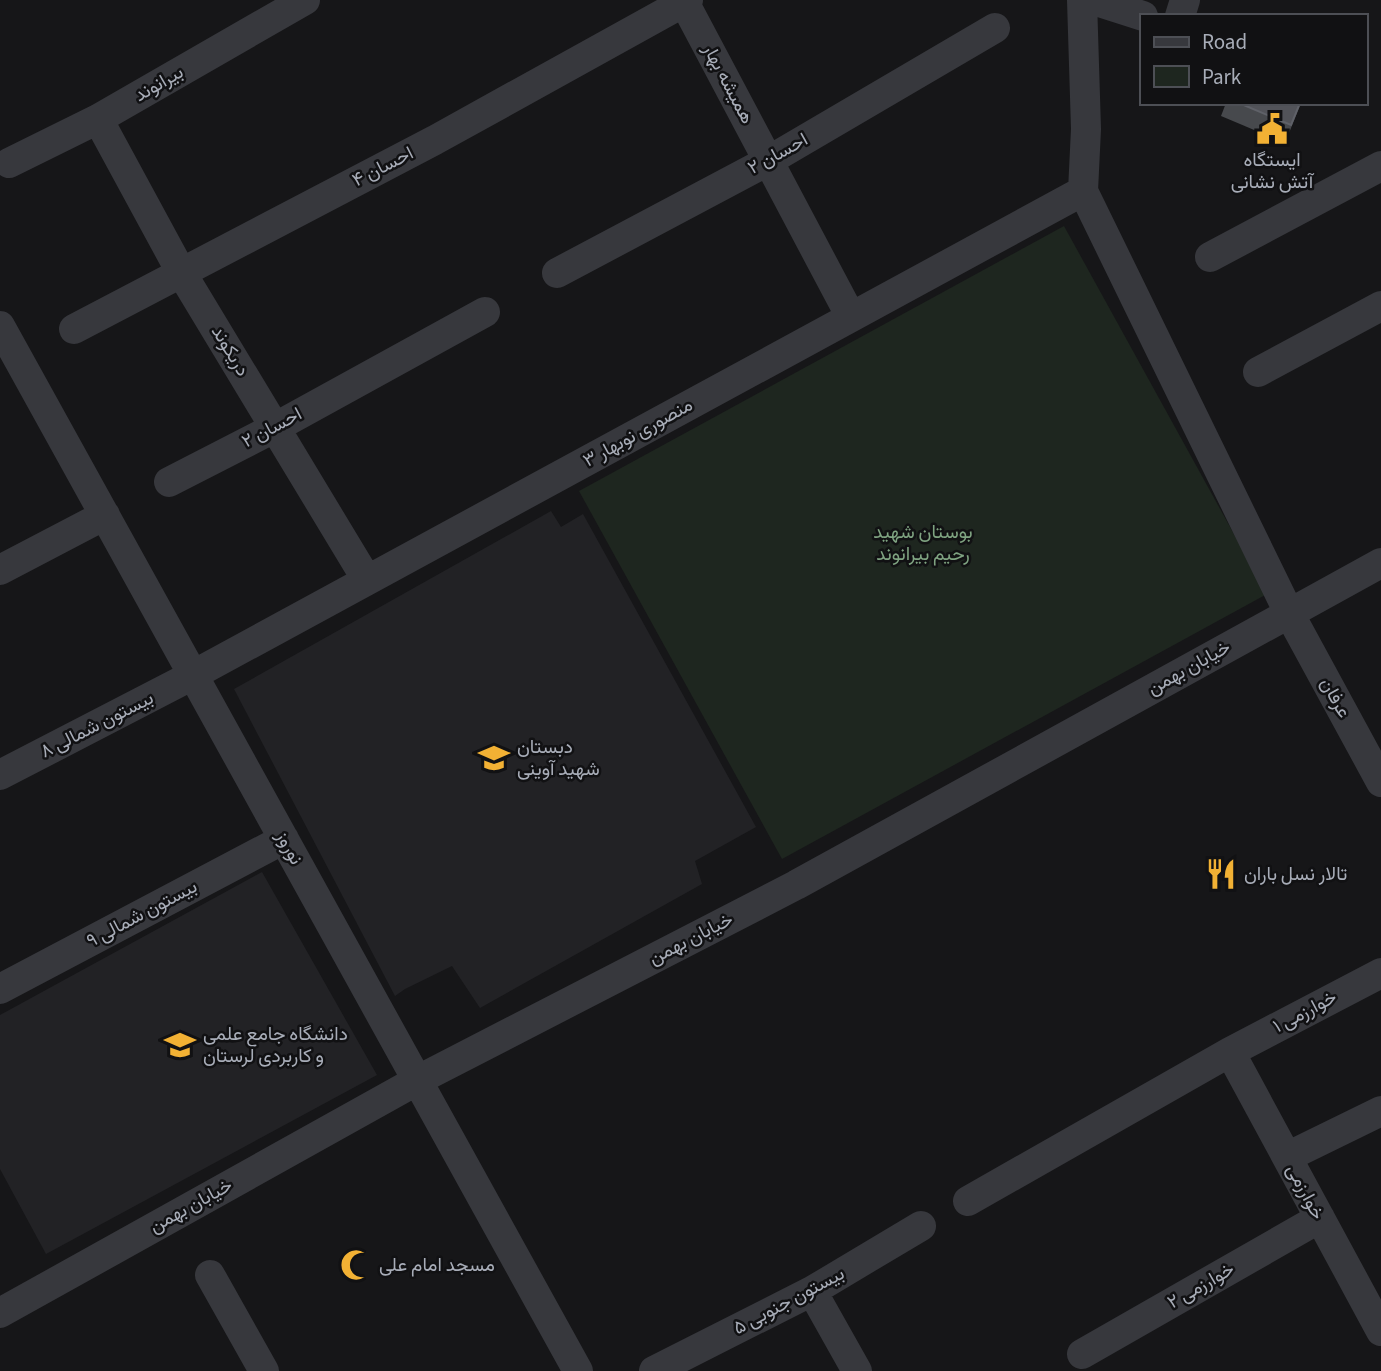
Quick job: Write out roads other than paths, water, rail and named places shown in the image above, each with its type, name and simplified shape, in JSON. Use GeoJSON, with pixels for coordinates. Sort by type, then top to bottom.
{"type":"FeatureCollection","features":[{"type":"Feature","properties":{"kind":"street","name":"بیرانوند"},"geometry":{"type":"LineString","coordinates":[[9,163],[98,119],[305,0]]}},
{"type":"Feature","properties":{"kind":"street"},"geometry":{"type":"LineString","coordinates":[[1082,0],[1086,129],[1083,191]]}},
{"type":"Feature","properties":{"kind":"street"},"geometry":{"type":"LineString","coordinates":[[1093,0],[1140,15]]}},
{"type":"Feature","properties":{"kind":"street","name":"همیشه بهار"},"geometry":{"type":"LineString","coordinates":[[685,1],[851,317]]}},
{"type":"Feature","properties":{"kind":"street","name":"احسان ۴"},"geometry":{"type":"LineString","coordinates":[[74,329],[435,140],[685,1]]}},
{"type":"Feature","properties":{"kind":"street","name":"احسان ۲"},"geometry":{"type":"LineString","coordinates":[[557,273],[768,161],[995,28]]}},
{"type":"Feature","properties":{"kind":"street","name":"دریکوند"},"geometry":{"type":"LineString","coordinates":[[98,119],[181,272],[367,580]]}},
{"type":"Feature","properties":{"kind":"street"},"geometry":{"type":"LineString","coordinates":[[1210,257],[1381,166]]}},
{"type":"Feature","properties":{"kind":"street","name":"منصوری نوبهار ۳"},"geometry":{"type":"LineString","coordinates":[[193,675],[1083,191]]}},
{"type":"Feature","properties":{"kind":"street","name":"عرفان"},"geometry":{"type":"LineString","coordinates":[[1083,191],[1289,613],[1381,782]]}},
{"type":"Feature","properties":{"kind":"street"},"geometry":{"type":"LineString","coordinates":[[1258,372],[1381,306]]}},
{"type":"Feature","properties":{"kind":"street","name":"احسان ۲"},"geometry":{"type":"LineString","coordinates":[[169,482],[276,427],[485,312]]}},
{"type":"Feature","properties":{"kind":"street","name":"نوروز"},"geometry":{"type":"LineString","coordinates":[[0,327],[9,364],[104,515],[578,1371]]}},
{"type":"Feature","properties":{"kind":"street"},"geometry":{"type":"LineString","coordinates":[[0,569],[104,515]]}},
{"type":"Feature","properties":{"kind":"street","name":"خیابان بهمن"},"geometry":{"type":"LineString","coordinates":[[0,1313],[418,1080],[796,885],[1381,563]]}},
{"type":"Feature","properties":{"kind":"street","name":"بیستون شمالی ۸"},"geometry":{"type":"LineString","coordinates":[[0,775],[193,675]]}},
{"type":"Feature","properties":{"kind":"street","name":"بیستون شمالی ۹"},"geometry":{"type":"LineString","coordinates":[[0,989],[284,839]]}},
{"type":"Feature","properties":{"kind":"street","name":"خوارزمی ۱"},"geometry":{"type":"LineString","coordinates":[[968,1201],[1230,1052],[1381,973]]}},
{"type":"Feature","properties":{"kind":"street","name":"خوارزمی"},"geometry":{"type":"LineString","coordinates":[[1230,1052],[1320,1219],[1378,1318]]}},
{"type":"Feature","properties":{"kind":"street"},"geometry":{"type":"LineString","coordinates":[[1287,1157],[1381,1111]]}},
{"type":"Feature","properties":{"kind":"street","name":"خوارزمی ۲"},"geometry":{"type":"LineString","coordinates":[[1082,1354],[1320,1219]]}},
{"type":"Feature","properties":{"kind":"street","name":"بیستون جنوبی ۵"},"geometry":{"type":"LineString","coordinates":[[654,1371],[812,1291],[920,1226]]}},
{"type":"Feature","properties":{"kind":"street"},"geometry":{"type":"LineString","coordinates":[[210,1275],[264,1371]]}},
{"type":"Feature","properties":{"kind":"street"},"geometry":{"type":"LineString","coordinates":[[812,1291],[857,1371]]}},
{"type":"Feature","properties":{"kind":"place","name":"ایستگاه آتش نشانی"},"geometry":{"type":"Point","coordinates":[1272,129]}},
{"type":"Feature","properties":{"kind":"place","name":"دبستان شهید آوینی"},"geometry":{"type":"Point","coordinates":[494,758]}},
{"type":"Feature","properties":{"kind":"place","name":"تالار نسل باران"},"geometry":{"type":"Point","coordinates":[1221,874]}},
{"type":"Feature","properties":{"kind":"place","name":"دانشگاه جامع علمی و کاربردی لرستان"},"geometry":{"type":"Point","coordinates":[180,1045]}},
{"type":"Feature","properties":{"kind":"place","name":"مسجد امام علی"},"geometry":{"type":"Point","coordinates":[356,1265]}},
{"type":"Feature","properties":{"kind":"park label","name":"بوستان شهید رحیم بیرانوند"},"geometry":{"type":"Point","coordinates":[923,543]}}]}
